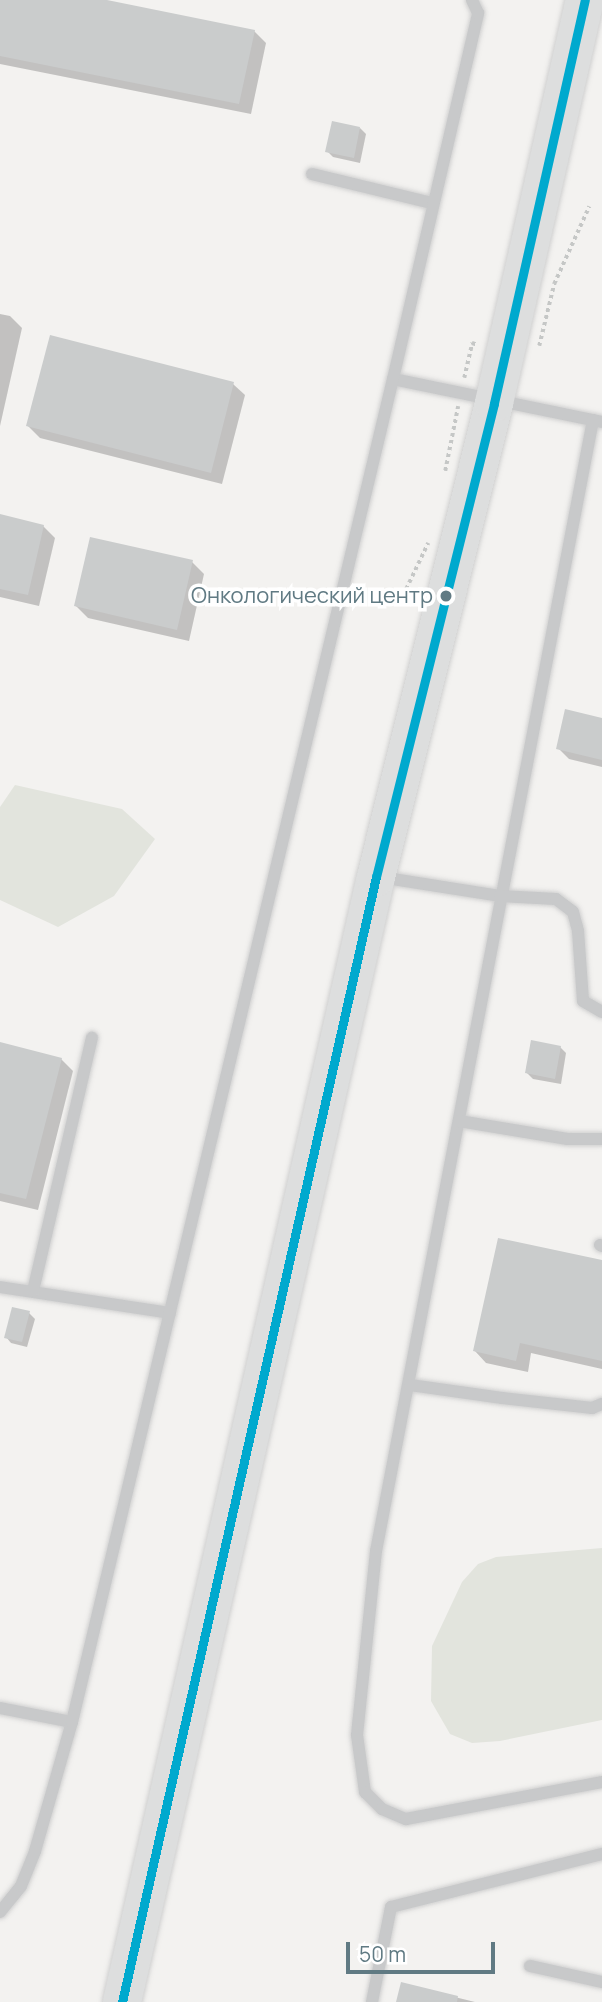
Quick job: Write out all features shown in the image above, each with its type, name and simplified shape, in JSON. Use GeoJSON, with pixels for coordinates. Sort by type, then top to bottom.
{"type":"FeatureCollection","features":[{"type":"Feature","properties":{"kind":"highway"},"geometry":{"type":"LineString","coordinates":[[122,2002],[376,877],[494,403],[585,0]]}},
{"type":"Feature","properties":{"kind":"lane"},"geometry":{"type":"LineString","coordinates":[[0,1912],[21,1886],[35,1851],[72,1722],[393,379],[478,13],[472,0]]}},
{"type":"Feature","properties":{"kind":"lane"},"geometry":{"type":"LineString","coordinates":[[312,174],[432,203]]}},
{"type":"Feature","properties":{"kind":"lane"},"geometry":{"type":"LineString","coordinates":[[393,379],[494,403],[597,421],[500,896],[410,1385],[376,1551],[357,1735],[365,1792],[382,1809],[406,1819],[602,1782]]}},
{"type":"Feature","properties":{"kind":"lane"},"geometry":{"type":"LineString","coordinates":[[376,877],[500,896],[556,899],[573,912],[583,1001],[602,1012]]}},
{"type":"Feature","properties":{"kind":"lane"},"geometry":{"type":"LineString","coordinates":[[33,1291],[92,1038]]}},
{"type":"Feature","properties":{"kind":"lane"},"geometry":{"type":"LineString","coordinates":[[459,1121],[568,1139],[602,1139]]}},
{"type":"Feature","properties":{"kind":"lane"},"geometry":{"type":"LineString","coordinates":[[0,1287],[170,1313]]}},
{"type":"Feature","properties":{"kind":"lane"},"geometry":{"type":"LineString","coordinates":[[410,1385],[592,1408],[602,1404]]}},
{"type":"Feature","properties":{"kind":"lane"},"geometry":{"type":"LineString","coordinates":[[0,1708],[72,1722]]}},
{"type":"Feature","properties":{"kind":"lane"},"geometry":{"type":"LineString","coordinates":[[372,2002],[391,1907],[602,1854]]}},
{"type":"Feature","properties":{"kind":"lane"},"geometry":{"type":"LineString","coordinates":[[530,1966],[602,1982]]}},
{"type":"Feature","properties":{"kind":"shaded area"},"geometry":{"type":"Polygon","coordinates":[[[15,785],[122,809],[155,839],[114,896],[58,927],[0,900],[0,807],[15,785]]]}},
{"type":"Feature","properties":{"kind":"shaded area"},"geometry":{"type":"Polygon","coordinates":[[[602,1548],[602,1720],[500,1741],[472,1743],[450,1734],[431,1701],[432,1646],[462,1582],[478,1564],[496,1557],[602,1548]]]}},
{"type":"Feature","properties":{"kind":"building"},"geometry":{"type":"Polygon","coordinates":[[[0,0],[107,0],[255,30],[239,104],[0,56],[0,0]]]}},
{"type":"Feature","properties":{"kind":"building"},"geometry":{"type":"Polygon","coordinates":[[[332,121],[360,127],[354,158],[325,152],[332,121]]]}},
{"type":"Feature","properties":{"kind":"building"},"geometry":{"type":"Polygon","coordinates":[[[50,335],[234,382],[211,473],[26,426],[50,335]]]}},
{"type":"Feature","properties":{"kind":"building"},"geometry":{"type":"Polygon","coordinates":[[[0,514],[44,525],[28,595],[0,589],[0,514]]]}},
{"type":"Feature","properties":{"kind":"building"},"geometry":{"type":"Polygon","coordinates":[[[90,537],[193,560],[177,630],[74,606],[90,537]]]}},
{"type":"Feature","properties":{"kind":"building"},"geometry":{"type":"Polygon","coordinates":[[[565,709],[602,718],[602,760],[556,749],[565,709]]]}},
{"type":"Feature","properties":{"kind":"building"},"geometry":{"type":"Polygon","coordinates":[[[531,1040],[561,1046],[555,1079],[525,1073],[531,1040]]]}},
{"type":"Feature","properties":{"kind":"building"},"geometry":{"type":"Polygon","coordinates":[[[0,1042],[62,1058],[26,1199],[0,1193],[0,1042]]]}},
{"type":"Feature","properties":{"kind":"building"},"geometry":{"type":"Polygon","coordinates":[[[498,1238],[602,1260],[602,1361],[520,1343],[516,1361],[473,1351],[498,1238]]]}},
{"type":"Feature","properties":{"kind":"building"},"geometry":{"type":"Polygon","coordinates":[[[12,1307],[30,1311],[22,1342],[4,1338],[12,1307]]]}},
{"type":"Feature","properties":{"kind":"building"},"geometry":{"type":"Polygon","coordinates":[[[401,1982],[458,1996],[457,2002],[396,2002],[401,1982]]]}},
{"type":"Feature","properties":{"kind":"transit line"},"geometry":{"type":"LineString","coordinates":[[122,2002],[376,877],[494,403],[585,0]]}},
{"type":"Feature","properties":{"kind":"place","name":"Онкологический центр"},"geometry":{"type":"Point","coordinates":[446,596]}}]}
